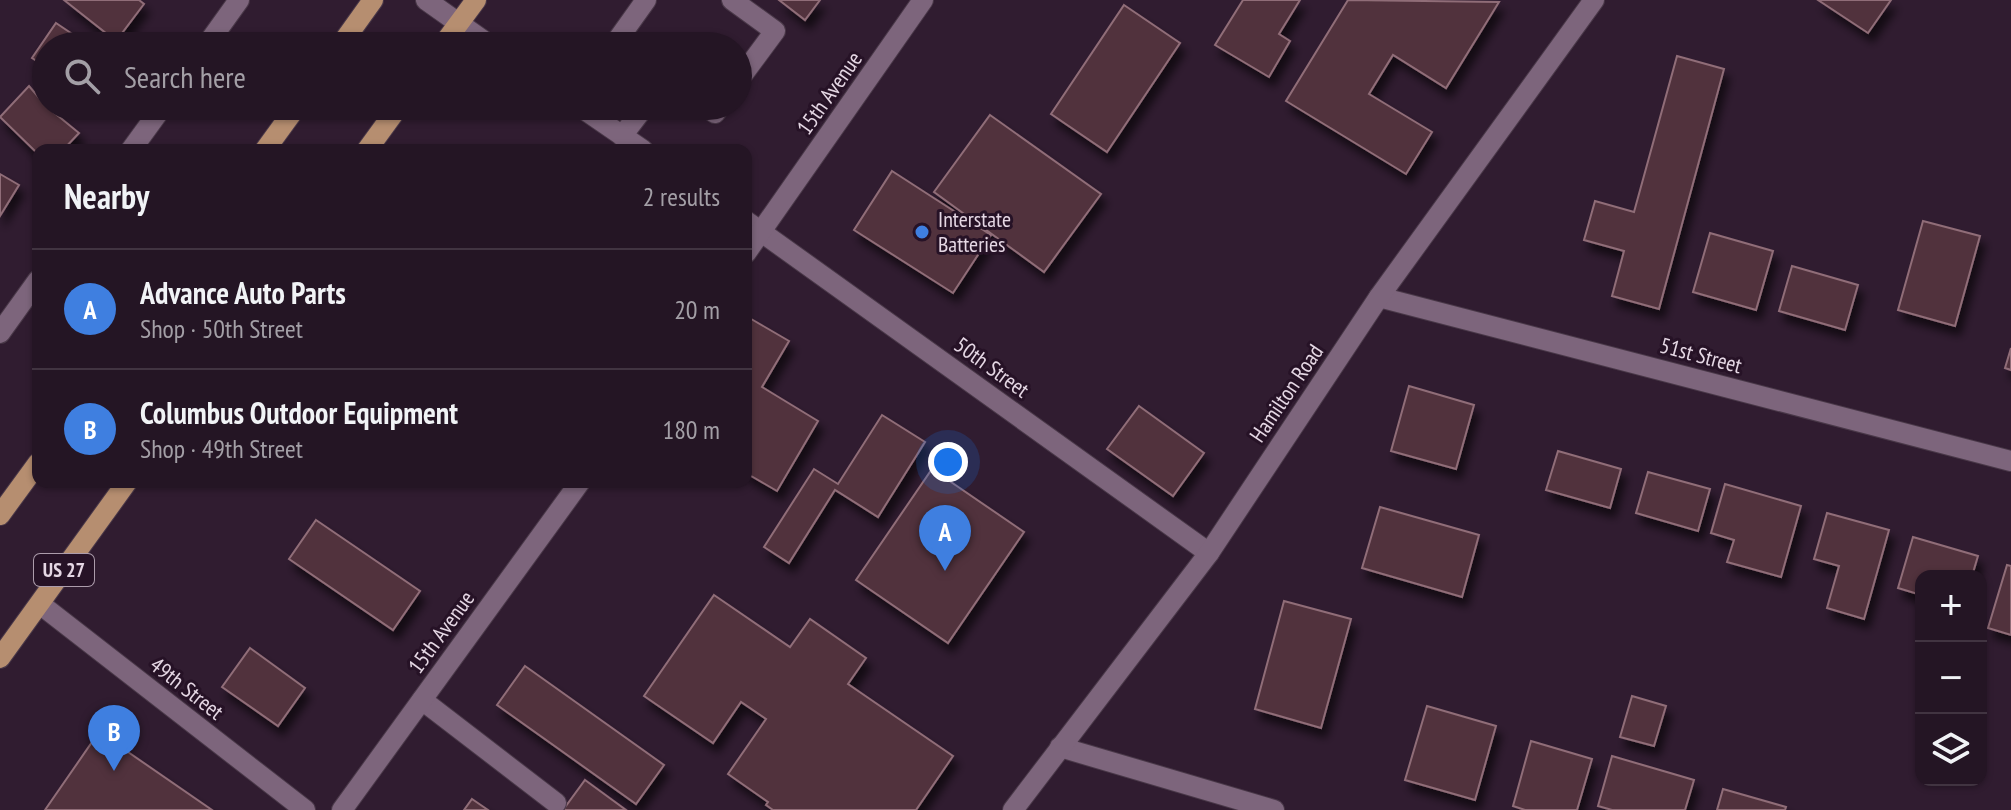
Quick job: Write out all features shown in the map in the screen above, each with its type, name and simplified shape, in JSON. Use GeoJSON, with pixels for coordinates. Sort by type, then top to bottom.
{"type":"FeatureCollection","features":[{"type":"Feature","properties":{"kind":"main road"},"geometry":{"type":"LineString","coordinates":[[350,32],[373,0]]}},
{"type":"Feature","properties":{"kind":"main road"},"geometry":{"type":"LineString","coordinates":[[453,32],[476,0]]}},
{"type":"Feature","properties":{"kind":"main road"},"geometry":{"type":"LineString","coordinates":[[269,144],[287,120]]}},
{"type":"Feature","properties":{"kind":"main road"},"geometry":{"type":"LineString","coordinates":[[371,144],[389,120]]}},
{"type":"Feature","properties":{"kind":"main road"},"geometry":{"type":"LineString","coordinates":[[0,515],[32,471]]}},
{"type":"Feature","properties":{"kind":"main road","name":"US 27"},"geometry":{"type":"LineString","coordinates":[[0,658],[123,488]]}},
{"type":"Feature","properties":{"kind":"street"},"geometry":{"type":"LineString","coordinates":[[216,32],[239,0]]}},
{"type":"Feature","properties":{"kind":"street"},"geometry":{"type":"LineString","coordinates":[[426,0],[471,32]]}},
{"type":"Feature","properties":{"kind":"street"},"geometry":{"type":"LineString","coordinates":[[623,32],[646,0]]}},
{"type":"Feature","properties":{"kind":"street"},"geometry":{"type":"LineString","coordinates":[[732,0],[775,31],[752,62]]}},
{"type":"Feature","properties":{"kind":"street","name":"15th Avenue"},"geometry":{"type":"LineString","coordinates":[[754,227],[923,0]]}},
{"type":"Feature","properties":{"kind":"street","name":"Hamilton Road"},"geometry":{"type":"LineString","coordinates":[[1013,810],[1209,553],[1379,297],[1594,0]]}},
{"type":"Feature","properties":{"kind":"street"},"geometry":{"type":"LineString","coordinates":[[135,144],[153,120]]}},
{"type":"Feature","properties":{"kind":"street"},"geometry":{"type":"LineString","coordinates":[[599,120],[634,144]]}},
{"type":"Feature","properties":{"kind":"street"},"geometry":{"type":"LineString","coordinates":[[622,136],[634,120]]}},
{"type":"Feature","properties":{"kind":"street","name":"50th Street"},"geometry":{"type":"LineString","coordinates":[[754,227],[1209,553]]}},
{"type":"Feature","properties":{"kind":"street"},"geometry":{"type":"LineString","coordinates":[[0,333],[32,288]]}},
{"type":"Feature","properties":{"kind":"street","name":"51st Street"},"geometry":{"type":"LineString","coordinates":[[1379,297],[2011,461]]}},
{"type":"Feature","properties":{"kind":"street","name":"15th Avenue"},"geometry":{"type":"LineString","coordinates":[[342,810],[576,488]]}},
{"type":"Feature","properties":{"kind":"street","name":"49th Street"},"geometry":{"type":"LineString","coordinates":[[40,604],[305,810]]}},
{"type":"Feature","properties":{"kind":"street"},"geometry":{"type":"LineString","coordinates":[[422,700],[556,803]]}},
{"type":"Feature","properties":{"kind":"street"},"geometry":{"type":"LineString","coordinates":[[1060,747],[1274,810]]}},
{"type":"Feature","properties":{"kind":"building"},"geometry":{"type":"Polygon","coordinates":[[[64,0],[139,0],[144,4],[123,32],[105,32],[64,0]]]}},
{"type":"Feature","properties":{"kind":"building"},"geometry":{"type":"Polygon","coordinates":[[[779,0],[820,0],[805,20],[779,0]]]}},
{"type":"Feature","properties":{"kind":"building"},"geometry":{"type":"Polygon","coordinates":[[[1243,0],[1300,0],[1279,34],[1290,41],[1269,77],[1215,45],[1243,0]]]}},
{"type":"Feature","properties":{"kind":"building"},"geometry":{"type":"Polygon","coordinates":[[[1348,0],[1499,2],[1446,88],[1393,55],[1369,94],[1432,132],[1406,174],[1286,101],[1348,0]]]}},
{"type":"Feature","properties":{"kind":"building"},"geometry":{"type":"Polygon","coordinates":[[[1818,0],[1891,0],[1868,33],[1818,0]]]}},
{"type":"Feature","properties":{"kind":"building"},"geometry":{"type":"Polygon","coordinates":[[[1124,5],[1180,43],[1107,152],[1051,114],[1124,5]]]}},
{"type":"Feature","properties":{"kind":"building"},"geometry":{"type":"Polygon","coordinates":[[[56,23],[69,32],[50,32],[56,23]]]}},
{"type":"Feature","properties":{"kind":"building"},"geometry":{"type":"Polygon","coordinates":[[[1677,56],[1724,69],[1659,309],[1612,296],[1624,251],[1584,240],[1595,201],[1634,212],[1677,56]]]}},
{"type":"Feature","properties":{"kind":"building"},"geometry":{"type":"Polygon","coordinates":[[[29,86],[32,90],[32,120],[63,120],[79,133],[69,144],[32,144],[32,148],[0,117],[29,86]]]}},
{"type":"Feature","properties":{"kind":"building"},"geometry":{"type":"Polygon","coordinates":[[[990,115],[1101,194],[1044,272],[934,192],[990,115]]]}},
{"type":"Feature","properties":{"kind":"building","name":"Interstate Batteries"},"geometry":{"type":"Polygon","coordinates":[[[892,171],[991,235],[953,293],[854,230],[892,171]]]}},
{"type":"Feature","properties":{"kind":"building"},"geometry":{"type":"Polygon","coordinates":[[[0,174],[19,185],[0,216],[0,174]]]}},
{"type":"Feature","properties":{"kind":"building"},"geometry":{"type":"Polygon","coordinates":[[[1923,221],[1980,236],[1955,326],[1898,310],[1923,221]]]}},
{"type":"Feature","properties":{"kind":"building"},"geometry":{"type":"Polygon","coordinates":[[[1710,233],[1773,251],[1756,310],[1693,292],[1710,233]]]}},
{"type":"Feature","properties":{"kind":"building"},"geometry":{"type":"Polygon","coordinates":[[[1792,266],[1858,285],[1845,330],[1779,311],[1792,266]]]}},
{"type":"Feature","properties":{"kind":"building"},"geometry":{"type":"Polygon","coordinates":[[[752,319],[789,341],[762,387],[818,421],[777,491],[752,476],[752,319]]]}},
{"type":"Feature","properties":{"kind":"building"},"geometry":{"type":"Polygon","coordinates":[[[2011,348],[2011,370],[2005,368],[2011,348]]]}},
{"type":"Feature","properties":{"kind":"building"},"geometry":{"type":"Polygon","coordinates":[[[1409,386],[1474,405],[1456,469],[1391,451],[1409,386]]]}},
{"type":"Feature","properties":{"kind":"building"},"geometry":{"type":"Polygon","coordinates":[[[1139,406],[1204,453],[1173,496],[1107,449],[1139,406]]]}},
{"type":"Feature","properties":{"kind":"building"},"geometry":{"type":"Polygon","coordinates":[[[882,415],[925,442],[878,517],[835,490],[789,563],[764,547],[814,469],[838,484],[882,415]]]}},
{"type":"Feature","properties":{"kind":"building"},"geometry":{"type":"Polygon","coordinates":[[[1558,451],[1621,469],[1610,508],[1546,490],[1558,451]]]}},
{"type":"Feature","properties":{"kind":"building"},"geometry":{"type":"Polygon","coordinates":[[[932,469],[1024,532],[948,643],[856,580],[932,469]]]}},
{"type":"Feature","properties":{"kind":"building"},"geometry":{"type":"Polygon","coordinates":[[[1648,472],[1710,489],[1698,531],[1636,513],[1648,472]]]}},
{"type":"Feature","properties":{"kind":"building"},"geometry":{"type":"Polygon","coordinates":[[[1725,484],[1801,506],[1781,577],[1727,562],[1734,540],[1711,533],[1725,484]]]}},
{"type":"Feature","properties":{"kind":"building"},"geometry":{"type":"Polygon","coordinates":[[[1380,507],[1479,535],[1462,597],[1362,568],[1380,507]]]}},
{"type":"Feature","properties":{"kind":"building"},"geometry":{"type":"Polygon","coordinates":[[[1827,513],[1889,530],[1864,619],[1827,608],[1839,566],[1814,559],[1827,513]]]}},
{"type":"Feature","properties":{"kind":"building"},"geometry":{"type":"Polygon","coordinates":[[[316,520],[420,591],[393,630],[289,559],[316,520]]]}},
{"type":"Feature","properties":{"kind":"building"},"geometry":{"type":"Polygon","coordinates":[[[1913,537],[1978,556],[1974,570],[1915,570],[1915,593],[1898,588],[1913,537]]]}},
{"type":"Feature","properties":{"kind":"building"},"geometry":{"type":"Polygon","coordinates":[[[2007,565],[2011,566],[2011,635],[1988,628],[2007,565]]]}},
{"type":"Feature","properties":{"kind":"building"},"geometry":{"type":"Polygon","coordinates":[[[714,595],[790,647],[810,619],[866,658],[848,684],[953,756],[916,810],[773,810],[766,805],[768,802],[728,774],[766,719],[741,702],[713,743],[644,696],[714,595]]]}},
{"type":"Feature","properties":{"kind":"building"},"geometry":{"type":"Polygon","coordinates":[[[1284,601],[1351,619],[1321,728],[1255,709],[1284,601]]]}},
{"type":"Feature","properties":{"kind":"building"},"geometry":{"type":"Polygon","coordinates":[[[250,648],[305,688],[278,726],[222,687],[250,648]]]}},
{"type":"Feature","properties":{"kind":"building"},"geometry":{"type":"Polygon","coordinates":[[[525,666],[664,765],[636,804],[497,705],[525,666]]]}},
{"type":"Feature","properties":{"kind":"building"},"geometry":{"type":"Polygon","coordinates":[[[1632,696],[1666,706],[1654,746],[1620,737],[1632,696]]]}},
{"type":"Feature","properties":{"kind":"building"},"geometry":{"type":"Polygon","coordinates":[[[1427,706],[1496,726],[1475,800],[1405,780],[1427,706]]]}},
{"type":"Feature","properties":{"kind":"building"},"geometry":{"type":"Polygon","coordinates":[[[99,732],[212,810],[45,810],[99,732]]]}},
{"type":"Feature","properties":{"kind":"building"},"geometry":{"type":"Polygon","coordinates":[[[1531,741],[1592,759],[1577,810],[1525,810],[1513,806],[1531,741]]]}},
{"type":"Feature","properties":{"kind":"building"},"geometry":{"type":"Polygon","coordinates":[[[1612,756],[1694,780],[1685,810],[1612,810],[1598,806],[1612,756]]]}},
{"type":"Feature","properties":{"kind":"building"},"geometry":{"type":"Polygon","coordinates":[[[585,780],[626,810],[563,810],[585,780]]]}},
{"type":"Feature","properties":{"kind":"building"},"geometry":{"type":"Polygon","coordinates":[[[1723,789],[1786,807],[1785,810],[1717,810],[1723,789]]]}},
{"type":"Feature","properties":{"kind":"building"},"geometry":{"type":"Polygon","coordinates":[[[472,799],[488,810],[464,810],[472,799]]]}},
{"type":"Feature","properties":{"kind":"place","name":"Interstate Batteries"},"geometry":{"type":"Point","coordinates":[922,232]}},
{"type":"Feature","properties":{"kind":"place","name":"Advance Auto Parts"},"geometry":{"type":"Point","coordinates":[945,571]}},
{"type":"Feature","properties":{"kind":"place","name":"Columbus Outdoor Equipment"},"geometry":{"type":"Point","coordinates":[114,771]}}]}
